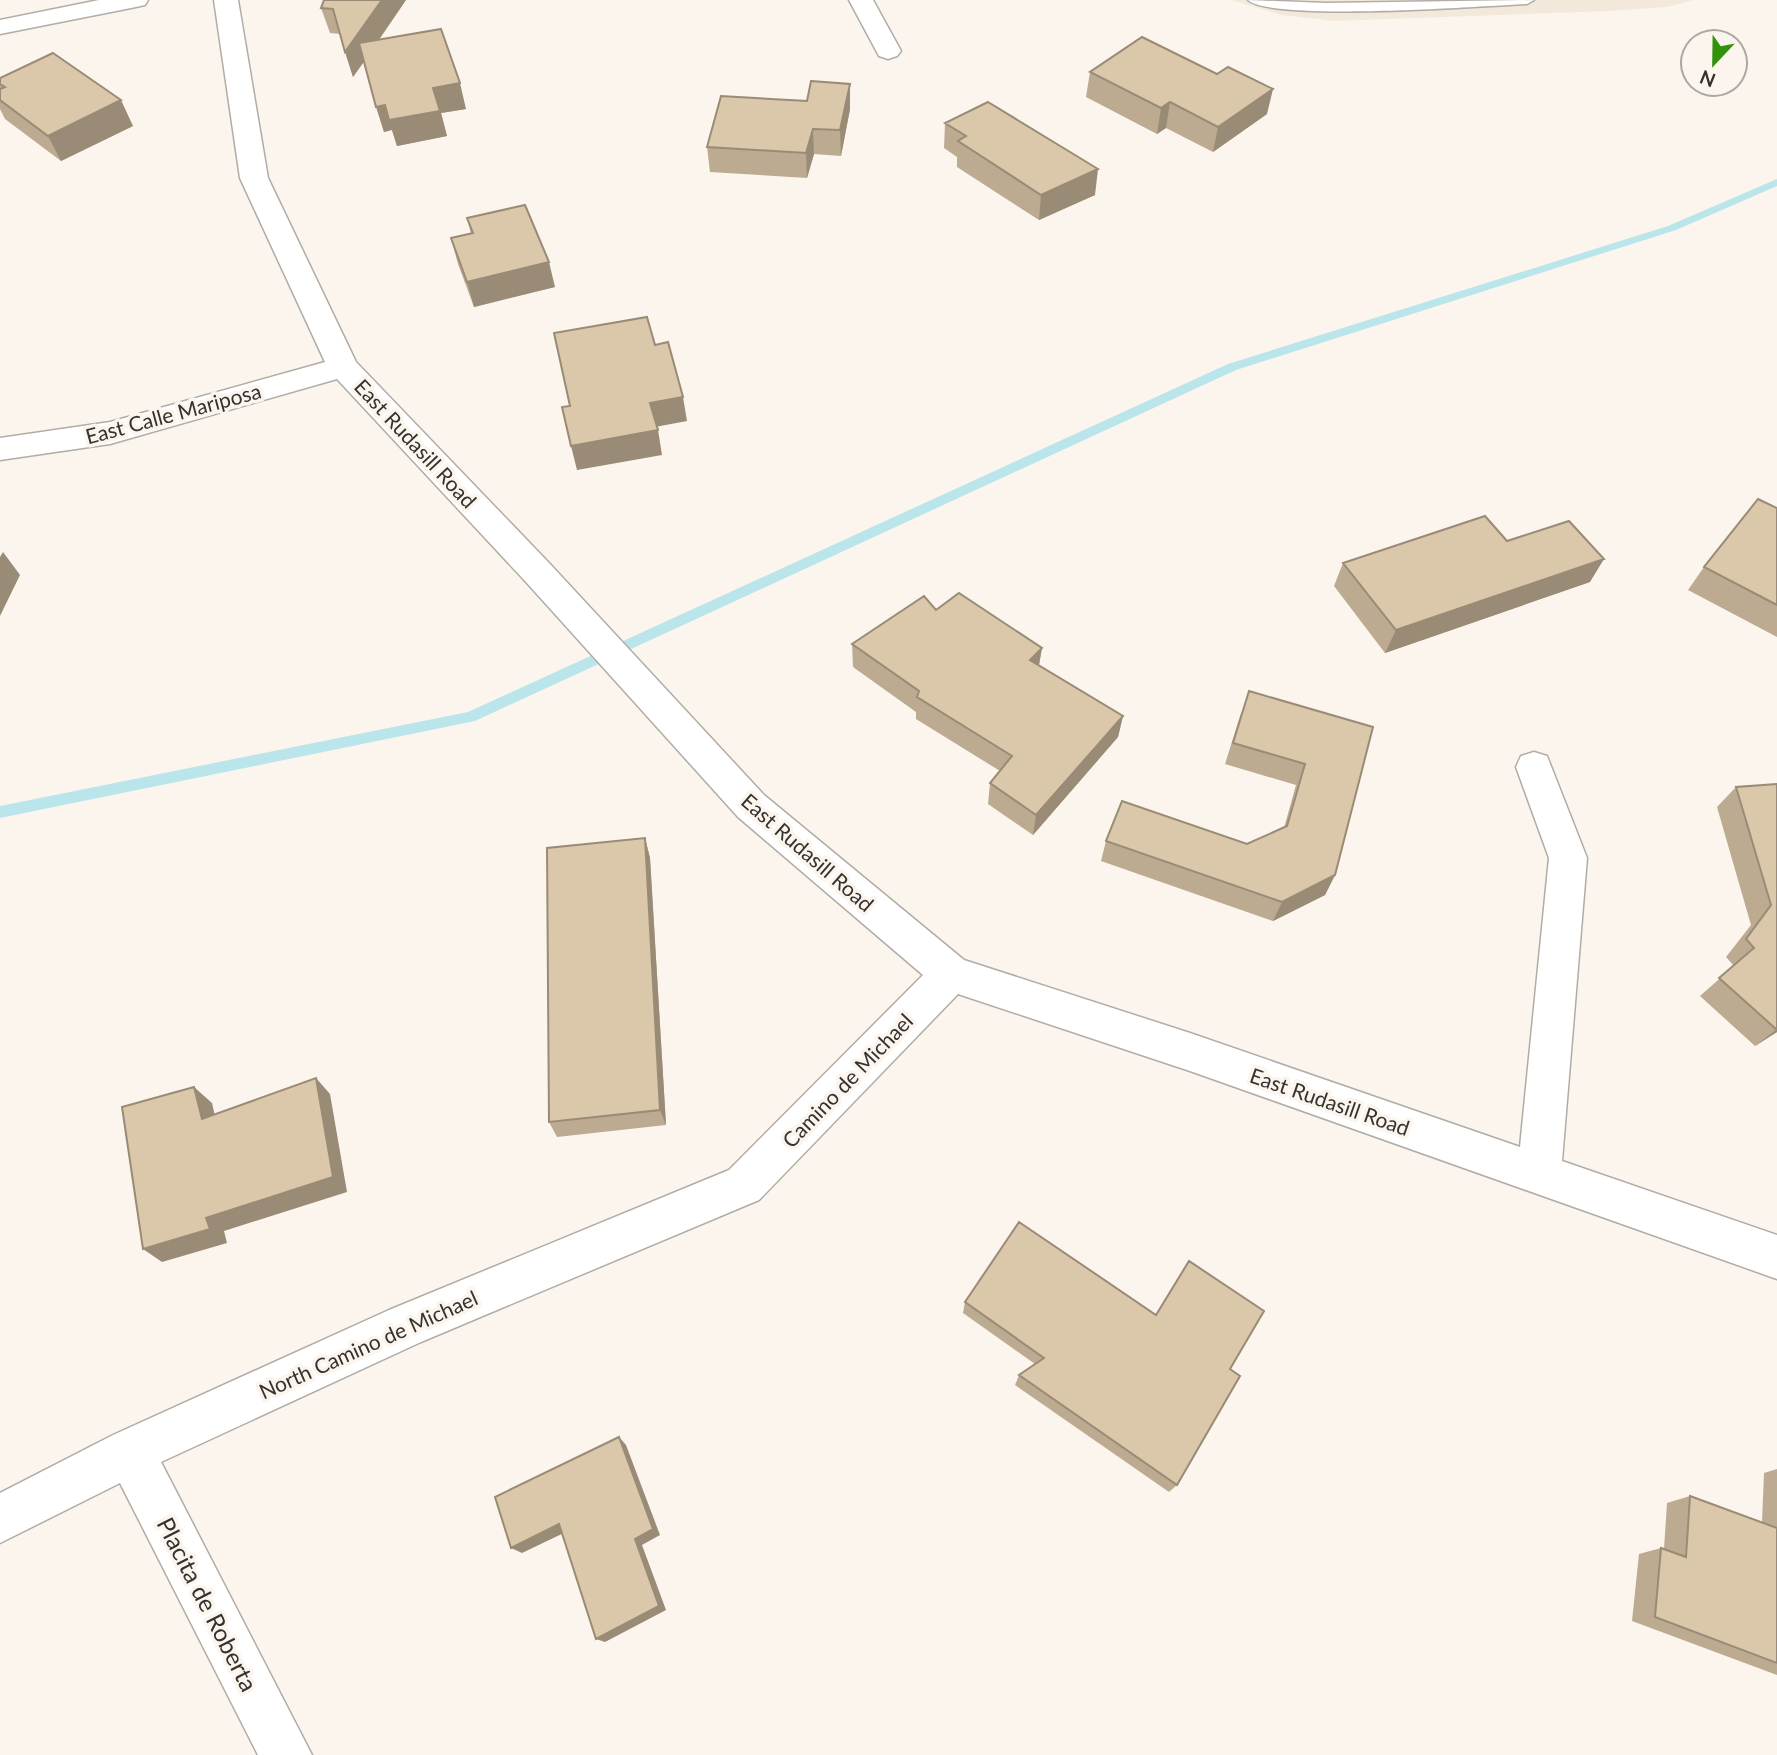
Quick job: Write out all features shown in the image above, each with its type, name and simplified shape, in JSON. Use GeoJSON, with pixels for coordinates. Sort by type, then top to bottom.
{"type":"FeatureCollection","features":[{"type":"Feature","properties":{"kind":"street"},"geometry":{"type":"LineString","coordinates":[[0,27],[136,0]]}},
{"type":"Feature","properties":{"kind":"street","name":"East Rudasill Road"},"geometry":{"type":"LineString","coordinates":[[226,0],[254,177],[343,367],[538,573],[751,806],[951,974],[1191,1052],[1777,1257]]}},
{"type":"Feature","properties":{"kind":"street"},"geometry":{"type":"LineString","coordinates":[[861,0],[888,51]]}},
{"type":"Feature","properties":{"kind":"street","name":"East Calle Mariposa"},"geometry":{"type":"LineString","coordinates":[[0,449],[110,433],[343,367]]}},
{"type":"Feature","properties":{"kind":"street"},"geometry":{"type":"LineString","coordinates":[[1534,767],[1568,858],[1539,1175]]}},
{"type":"Feature","properties":{"kind":"street","name":"Camino de Michael"},"geometry":{"type":"LineString","coordinates":[[744,1185],[951,974]]}},
{"type":"Feature","properties":{"kind":"street","name":"North Camino de Michael"},"geometry":{"type":"LineString","coordinates":[[0,1519],[130,1452],[405,1326],[744,1185]]}},
{"type":"Feature","properties":{"kind":"street","name":"Placita de Roberta"},"geometry":{"type":"LineString","coordinates":[[130,1452],[286,1755]]}},
{"type":"Feature","properties":{"kind":"lane"},"geometry":{"type":"LineString","coordinates":[[1255,0],[1266,4],[1326,8],[1527,0]]}},
{"type":"Feature","properties":{"kind":"shaded area"},"geometry":{"type":"Polygon","coordinates":[[[1231,0],[1694,0],[1667,7],[1609,11],[1334,21],[1282,15],[1231,0]]]}},
{"type":"Feature","properties":{"kind":"building"},"geometry":{"type":"Polygon","coordinates":[[[324,0],[382,0],[345,52],[333,9],[321,8],[324,0]]]}},
{"type":"Feature","properties":{"kind":"building"},"geometry":{"type":"Polygon","coordinates":[[[441,29],[460,83],[433,88],[440,111],[389,120],[385,105],[376,107],[359,43],[441,29]]]}},
{"type":"Feature","properties":{"kind":"building"},"geometry":{"type":"Polygon","coordinates":[[[1142,37],[1217,74],[1228,67],[1273,89],[1218,127],[1170,102],[1161,108],[1090,72],[1142,37]]]}},
{"type":"Feature","properties":{"kind":"building"},"geometry":{"type":"Polygon","coordinates":[[[53,53],[121,100],[48,136],[0,100],[0,89],[5,87],[0,84],[0,78],[53,53]]]}},
{"type":"Feature","properties":{"kind":"building"},"geometry":{"type":"Polygon","coordinates":[[[811,81],[850,84],[840,130],[813,129],[806,153],[707,147],[721,96],[807,101],[811,81]]]}},
{"type":"Feature","properties":{"kind":"building"},"geometry":{"type":"Polygon","coordinates":[[[988,102],[1098,169],[1041,195],[958,141],[966,136],[945,123],[988,102]]]}},
{"type":"Feature","properties":{"kind":"building"},"geometry":{"type":"Polygon","coordinates":[[[525,205],[549,262],[467,282],[451,238],[473,233],[467,218],[525,205]]]}},
{"type":"Feature","properties":{"kind":"building"},"geometry":{"type":"Polygon","coordinates":[[[647,317],[655,345],[668,342],[683,397],[650,403],[658,430],[571,446],[562,407],[570,406],[554,333],[647,317]]]}},
{"type":"Feature","properties":{"kind":"building"},"geometry":{"type":"Polygon","coordinates":[[[1758,499],[1777,508],[1777,605],[1704,567],[1758,499]]]}},
{"type":"Feature","properties":{"kind":"building"},"geometry":{"type":"Polygon","coordinates":[[[1485,516],[1507,541],[1569,521],[1604,559],[1396,630],[1343,563],[1485,516]]]}},
{"type":"Feature","properties":{"kind":"building"},"geometry":{"type":"Polygon","coordinates":[[[959,593],[1042,648],[1030,660],[1123,716],[1036,815],[990,783],[1012,756],[917,697],[919,691],[852,644],[924,596],[936,610],[959,593]]]}},
{"type":"Feature","properties":{"kind":"building"},"geometry":{"type":"Polygon","coordinates":[[[1249,691],[1373,727],[1335,875],[1282,902],[1106,841],[1122,801],[1247,844],[1287,826],[1305,764],[1233,743],[1249,691]]]}},
{"type":"Feature","properties":{"kind":"building"},"geometry":{"type":"Polygon","coordinates":[[[1777,784],[1776,1029],[1719,978],[1754,948],[1746,939],[1771,905],[1736,787],[1777,784]]]}},
{"type":"Feature","properties":{"kind":"building"},"geometry":{"type":"Polygon","coordinates":[[[645,838],[660,1110],[549,1122],[547,848],[645,838]]]}},
{"type":"Feature","properties":{"kind":"building"},"geometry":{"type":"Polygon","coordinates":[[[316,1078],[333,1177],[206,1218],[210,1229],[143,1249],[122,1107],[194,1087],[202,1119],[316,1078]]]}},
{"type":"Feature","properties":{"kind":"building"},"geometry":{"type":"Polygon","coordinates":[[[1019,1222],[1156,1315],[1189,1261],[1264,1311],[1230,1369],[1240,1376],[1177,1485],[1019,1375],[1044,1358],[965,1302],[1019,1222]]]}},
{"type":"Feature","properties":{"kind":"building"},"geometry":{"type":"Polygon","coordinates":[[[619,1437],[653,1529],[635,1539],[659,1606],[596,1639],[559,1524],[511,1548],[495,1497],[619,1437]]]}},
{"type":"Feature","properties":{"kind":"building"},"geometry":{"type":"Polygon","coordinates":[[[1690,1496],[1777,1528],[1777,1663],[1655,1617],[1661,1548],[1686,1557],[1690,1496]]]}},
{"type":"Feature","properties":{"kind":"waterway"},"geometry":{"type":"LineString","coordinates":[[0,812],[470,717],[1232,367],[1672,228],[1777,182]]}}]}
